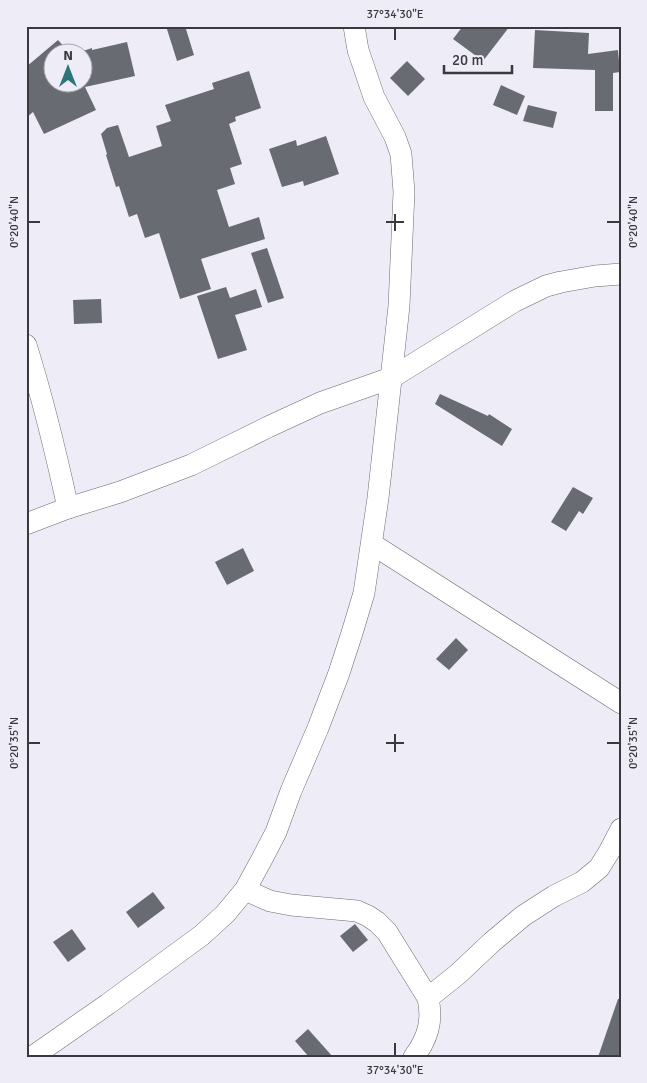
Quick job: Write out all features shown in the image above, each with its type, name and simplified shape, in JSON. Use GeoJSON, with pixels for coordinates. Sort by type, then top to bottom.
{"type":"FeatureCollection","features":[{"type":"Feature","properties":{"kind":"street"},"geometry":{"type":"LineString","coordinates":[[32,1057],[202,935],[225,914],[245,890],[276,832],[318,728],[339,673],[364,593],[372,544],[399,306],[404,192],[401,154],[395,137],[374,98],[365,74],[354,26]]}},
{"type":"Feature","properties":{"kind":"street"},"geometry":{"type":"LineString","coordinates":[[26,524],[68,508],[120,492],[191,465],[320,403],[391,378],[515,301],[546,286],[595,276],[621,274]]}},
{"type":"Feature","properties":{"kind":"street"},"geometry":{"type":"LineString","coordinates":[[26,345],[38,381],[68,508]]}},
{"type":"Feature","properties":{"kind":"street"},"geometry":{"type":"LineString","coordinates":[[372,544],[621,703]]}},
{"type":"Feature","properties":{"kind":"street"},"geometry":{"type":"LineString","coordinates":[[428,998],[524,916],[554,896],[582,882],[599,868],[615,854],[621,830]]}},
{"type":"Feature","properties":{"kind":"street"},"geometry":{"type":"LineString","coordinates":[[245,890],[270,901],[291,906],[357,911],[377,922],[387,932],[428,998],[430,1021],[426,1034],[414,1057]]}},
{"type":"Feature","properties":{"kind":"building"},"geometry":{"type":"Polygon","coordinates":[[[166,26],[185,26],[194,55],[177,61],[166,26]]]}},
{"type":"Feature","properties":{"kind":"building"},"geometry":{"type":"Polygon","coordinates":[[[463,26],[510,26],[483,61],[453,39],[463,26]]]}},
{"type":"Feature","properties":{"kind":"building"},"geometry":{"type":"Polygon","coordinates":[[[535,30],[589,33],[588,54],[618,50],[620,72],[613,73],[613,111],[595,111],[595,70],[533,68],[535,30]]]}},
{"type":"Feature","properties":{"kind":"building"},"geometry":{"type":"Polygon","coordinates":[[[127,42],[135,76],[92,85],[92,50],[127,42]]]}},
{"type":"Feature","properties":{"kind":"building"},"geometry":{"type":"Polygon","coordinates":[[[42,54],[42,92],[87,92],[96,110],[44,134],[33,112],[26,118],[26,67],[42,54]]]}},
{"type":"Feature","properties":{"kind":"building"},"geometry":{"type":"Polygon","coordinates":[[[407,61],[425,79],[408,96],[390,78],[407,61]]]}},
{"type":"Feature","properties":{"kind":"building"},"geometry":{"type":"Polygon","coordinates":[[[249,71],[261,108],[235,117],[236,121],[229,124],[242,164],[230,168],[235,184],[217,190],[229,227],[259,217],[265,239],[201,259],[211,289],[180,299],[159,233],[145,238],[137,214],[129,217],[119,186],[116,187],[101,134],[107,128],[118,125],[129,157],[162,146],[156,126],[171,121],[165,105],[214,89],[212,83],[249,71]]]}},
{"type":"Feature","properties":{"kind":"building"},"geometry":{"type":"Polygon","coordinates":[[[501,85],[525,96],[517,115],[493,105],[501,85]]]}},
{"type":"Feature","properties":{"kind":"building"},"geometry":{"type":"Polygon","coordinates":[[[528,105],[557,112],[553,128],[523,121],[528,105]]]}},
{"type":"Feature","properties":{"kind":"building"},"geometry":{"type":"Polygon","coordinates":[[[326,136],[339,174],[304,186],[303,181],[282,187],[269,149],[296,140],[297,146],[326,136]]]}},
{"type":"Feature","properties":{"kind":"building"},"geometry":{"type":"Polygon","coordinates":[[[267,248],[284,298],[268,303],[251,253],[267,248]]]}},
{"type":"Feature","properties":{"kind":"building"},"geometry":{"type":"Polygon","coordinates":[[[226,287],[230,298],[256,289],[262,307],[235,315],[247,350],[218,359],[197,296],[226,287]]]}},
{"type":"Feature","properties":{"kind":"building"},"geometry":{"type":"Polygon","coordinates":[[[101,299],[102,323],[74,324],[73,300],[101,299]]]}},
{"type":"Feature","properties":{"kind":"building"},"geometry":{"type":"Polygon","coordinates":[[[440,394],[488,416],[489,414],[512,429],[502,446],[435,404],[440,394]]]}},
{"type":"Feature","properties":{"kind":"building"},"geometry":{"type":"Polygon","coordinates":[[[573,487],[593,498],[583,514],[579,511],[566,531],[551,522],[573,487]]]}},
{"type":"Feature","properties":{"kind":"building"},"geometry":{"type":"Polygon","coordinates":[[[243,548],[254,571],[227,585],[215,562],[243,548]]]}},
{"type":"Feature","properties":{"kind":"building"},"geometry":{"type":"Polygon","coordinates":[[[456,638],[468,650],[449,670],[436,659],[456,638]]]}},
{"type":"Feature","properties":{"kind":"building"},"geometry":{"type":"Polygon","coordinates":[[[153,892],[165,908],[138,928],[126,912],[153,892]]]}},
{"type":"Feature","properties":{"kind":"building"},"geometry":{"type":"Polygon","coordinates":[[[355,924],[368,940],[353,952],[340,936],[355,924]]]}},
{"type":"Feature","properties":{"kind":"building"},"geometry":{"type":"Polygon","coordinates":[[[72,929],[86,949],[68,962],[53,942],[72,929]]]}},
{"type":"Feature","properties":{"kind":"building"},"geometry":{"type":"Polygon","coordinates":[[[618,999],[621,999],[621,1049],[618,1057],[598,1057],[618,999]]]}},
{"type":"Feature","properties":{"kind":"building"},"geometry":{"type":"Polygon","coordinates":[[[308,1029],[333,1057],[309,1057],[295,1041],[308,1029]]]}}]}
